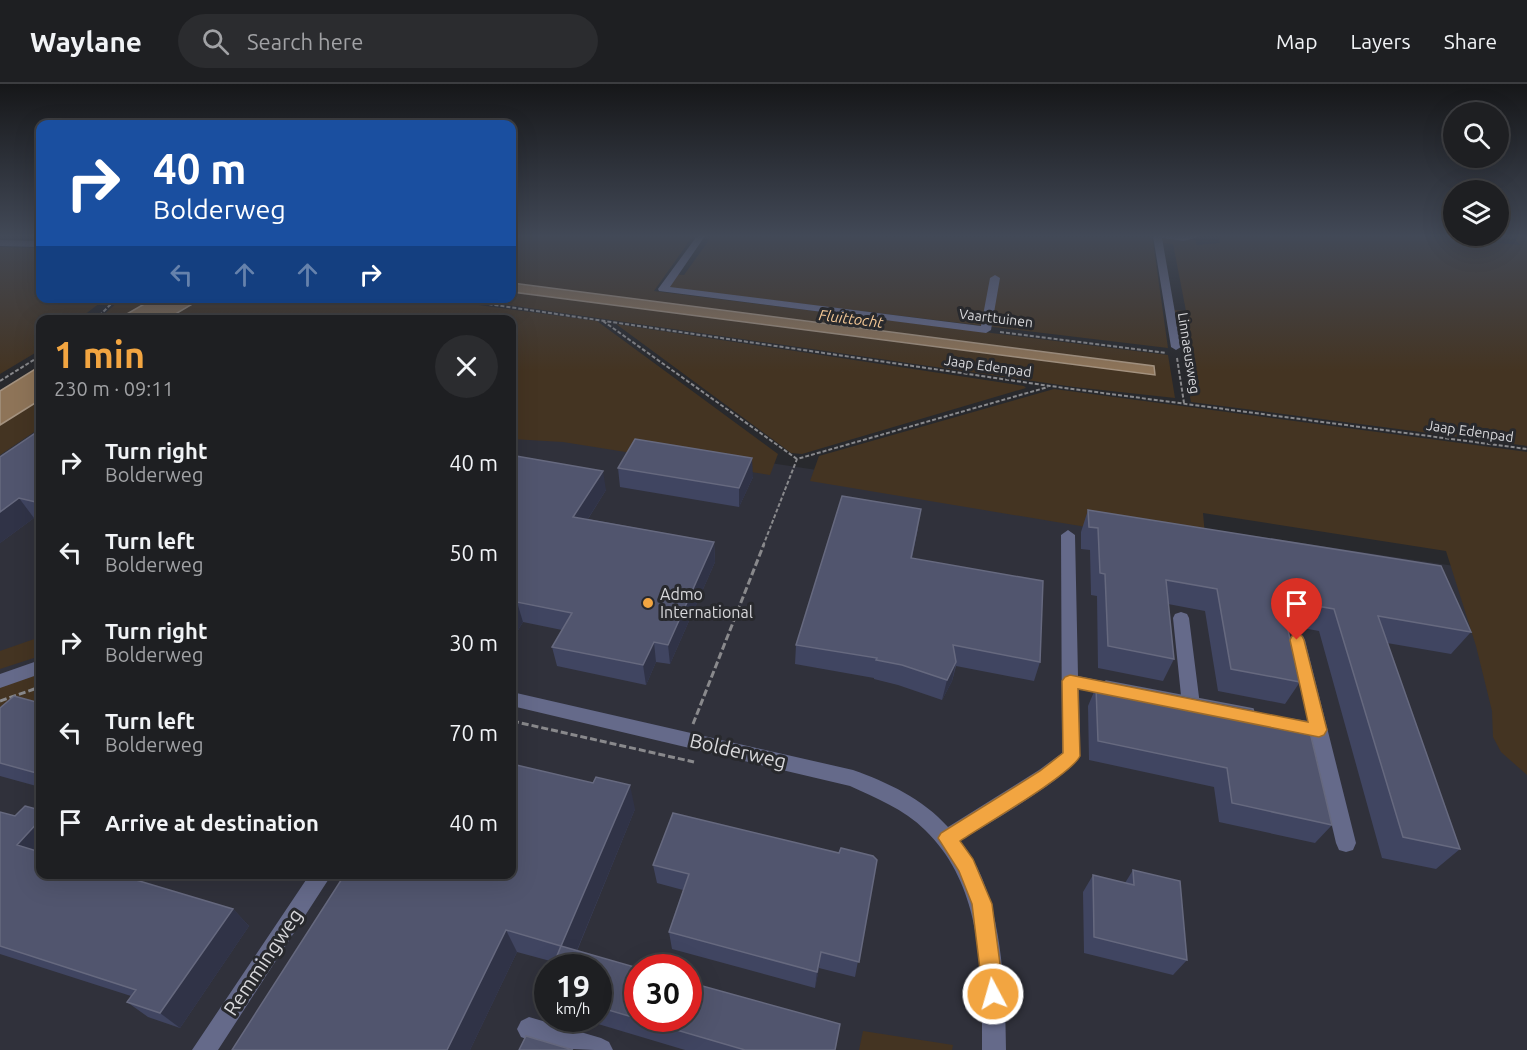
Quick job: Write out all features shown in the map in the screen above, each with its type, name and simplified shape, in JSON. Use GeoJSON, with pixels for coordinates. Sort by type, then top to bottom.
{"type":"FeatureCollection","features":[{"type":"Feature","properties":{"kind":"street","name":"Vaarttuinen"},"geometry":{"type":"LineString","coordinates":[[669,281],[663,289],[986,330]]}},
{"type":"Feature","properties":{"kind":"street"},"geometry":{"type":"LineString","coordinates":[[986,330],[994,281]]}},
{"type":"Feature","properties":{"kind":"street","name":"Linnaeusweg"},"geometry":{"type":"LineString","coordinates":[[1165,281],[1176,350]]}},
{"type":"Feature","properties":{"kind":"street"},"geometry":{"type":"LineString","coordinates":[[948,838],[1046,776],[1071,756],[1068,535]]}},
{"type":"Feature","properties":{"kind":"street"},"geometry":{"type":"LineString","coordinates":[[1169,701],[1197,706],[1181,618]]}},
{"type":"Feature","properties":{"kind":"street"},"geometry":{"type":"LineString","coordinates":[[1297,640],[1346,843]]}},
{"type":"Feature","properties":{"kind":"street"},"geometry":{"type":"LineString","coordinates":[[0,681],[36,668]]}},
{"type":"Feature","properties":{"kind":"street"},"geometry":{"type":"LineString","coordinates":[[1070,681],[1136,694]]}},
{"type":"Feature","properties":{"kind":"street","name":"Bolderweg"},"geometry":{"type":"LineString","coordinates":[[516,700],[854,778],[881,788],[913,806],[948,838],[966,866],[982,904],[996,1016],[994,1050]]}},
{"type":"Feature","properties":{"kind":"street"},"geometry":{"type":"LineString","coordinates":[[1272,721],[1319,730]]}},
{"type":"Feature","properties":{"kind":"street","name":"Remmingweg"},"geometry":{"type":"LineString","coordinates":[[204,1050],[319,879]]}},
{"type":"Feature","properties":{"kind":"street"},"geometry":{"type":"LineString","coordinates":[[529,1029],[601,1050]]}},
{"type":"Feature","properties":{"kind":"path"},"geometry":{"type":"LineString","coordinates":[[100,315],[112,303]]}},
{"type":"Feature","properties":{"kind":"path","name":"Jaap Edenpad"},"geometry":{"type":"LineString","coordinates":[[484,303],[1050,386],[1527,449]]}},
{"type":"Feature","properties":{"kind":"path"},"geometry":{"type":"LineString","coordinates":[[602,319],[797,459]]}},
{"type":"Feature","properties":{"kind":"path","name":"Vaarttuinen"},"geometry":{"type":"LineString","coordinates":[[986,330],[1176,350]]}},
{"type":"Feature","properties":{"kind":"path","name":"Linnaeusweg"},"geometry":{"type":"LineString","coordinates":[[1176,350],[1184,403]]}},
{"type":"Feature","properties":{"kind":"path"},"geometry":{"type":"LineString","coordinates":[[0,381],[36,358]]}},
{"type":"Feature","properties":{"kind":"path"},"geometry":{"type":"LineString","coordinates":[[797,459],[1050,386]]}},
{"type":"Feature","properties":{"kind":"path"},"geometry":{"type":"LineString","coordinates":[[687,739],[797,459]]}},
{"type":"Feature","properties":{"kind":"path"},"geometry":{"type":"LineString","coordinates":[[0,700],[36,688]]}},
{"type":"Feature","properties":{"kind":"path"},"geometry":{"type":"LineString","coordinates":[[516,722],[694,762]]}},
{"type":"Feature","properties":{"kind":"shaded area"},"geometry":{"type":"Polygon","coordinates":[[[0,281],[36,281],[36,303],[100,303],[84,315],[36,315],[36,352],[0,374],[0,281]]]}},
{"type":"Feature","properties":{"kind":"shaded area"},"geometry":{"type":"Polygon","coordinates":[[[516,281],[661,281],[654,291],[1168,355],[1175,398],[1074,387],[494,303],[516,303],[516,293],[1155,374],[1154,366],[516,284],[516,281]]]}},
{"type":"Feature","properties":{"kind":"shaded area"},"geometry":{"type":"Polygon","coordinates":[[[667,281],[1159,281],[1168,348],[663,287],[667,281]]]}},
{"type":"Feature","properties":{"kind":"shaded area"},"geometry":{"type":"Polygon","coordinates":[[[1180,281],[1527,281],[1527,446],[1191,402],[1174,310],[1186,311],[1180,281]]]}},
{"type":"Feature","properties":{"kind":"shaded area"},"geometry":{"type":"Polygon","coordinates":[[[516,284],[1154,366],[1155,375],[516,293],[516,284]]]}},
{"type":"Feature","properties":{"kind":"shaded area"},"geometry":{"type":"Polygon","coordinates":[[[117,303],[146,303],[125,315],[103,315],[117,303]]]}},
{"type":"Feature","properties":{"kind":"shaded area"},"geometry":{"type":"Polygon","coordinates":[[[146,303],[194,303],[174,315],[125,315],[146,303]]]}},
{"type":"Feature","properties":{"kind":"shaded area"},"geometry":{"type":"Polygon","coordinates":[[[195,303],[464,303],[597,321],[778,454],[770,475],[563,442],[516,439],[516,315],[175,315],[195,303]]]}},
{"type":"Feature","properties":{"kind":"shaded area"},"geometry":{"type":"Polygon","coordinates":[[[616,324],[1026,388],[802,454],[791,453],[616,324]]]}},
{"type":"Feature","properties":{"kind":"shaded area"},"geometry":{"type":"Polygon","coordinates":[[[36,368],[36,402],[0,425],[0,391],[36,368]]]}},
{"type":"Feature","properties":{"kind":"shaded area"},"geometry":{"type":"Polygon","coordinates":[[[36,384],[36,879],[516,879],[516,425],[1527,577],[1527,1050],[0,1050],[0,407],[36,384]]]}},
{"type":"Feature","properties":{"kind":"shaded area"},"geometry":{"type":"Polygon","coordinates":[[[1054,389],[1527,452],[1527,775],[1501,752],[1493,737],[1492,711],[1476,646],[1446,551],[1203,513],[1206,547],[810,481],[819,456],[1054,389]]]}},
{"type":"Feature","properties":{"kind":"shaded area"},"geometry":{"type":"Polygon","coordinates":[[[36,402],[36,431],[0,455],[0,425],[36,402]]]}},
{"type":"Feature","properties":{"kind":"shaded area"},"geometry":{"type":"Polygon","coordinates":[[[36,638],[36,657],[0,669],[0,651],[36,638]]]}},
{"type":"Feature","properties":{"kind":"shaded area"},"geometry":{"type":"Polygon","coordinates":[[[36,674],[36,709],[0,720],[0,687],[36,674]]]}},
{"type":"Feature","properties":{"kind":"shaded area"},"geometry":{"type":"Polygon","coordinates":[[[863,1031],[953,1045],[952,1050],[859,1050],[863,1031]]]}},
{"type":"Feature","properties":{"kind":"building"},"geometry":{"type":"Polygon","coordinates":[[[36,433],[36,502],[19,498],[0,512],[0,457],[36,433]]]}},
{"type":"Feature","properties":{"kind":"building"},"geometry":{"type":"Polygon","coordinates":[[[635,439],[752,458],[739,488],[618,468],[635,439]]]}},
{"type":"Feature","properties":{"kind":"building"},"geometry":{"type":"Polygon","coordinates":[[[516,456],[603,471],[573,517],[714,542],[668,645],[654,642],[643,665],[552,647],[572,613],[517,602],[516,604],[516,456]]]}},
{"type":"Feature","properties":{"kind":"building"},"geometry":{"type":"Polygon","coordinates":[[[842,496],[921,509],[911,558],[1043,581],[1040,662],[953,645],[956,662],[947,680],[902,665],[876,660],[877,658],[796,645],[842,496]]]}},
{"type":"Feature","properties":{"kind":"building"},"geometry":{"type":"Polygon","coordinates":[[[1088,510],[1441,566],[1471,632],[1378,616],[1460,849],[1403,837],[1334,609],[1281,600],[1300,682],[1231,669],[1217,589],[1166,580],[1174,659],[1108,646],[1105,574],[1100,573],[1098,528],[1089,527],[1088,510]]]}},
{"type":"Feature","properties":{"kind":"building"},"geometry":{"type":"Polygon","coordinates":[[[1106,681],[1253,709],[1255,717],[1309,728],[1332,825],[1232,803],[1227,768],[1098,741],[1096,687],[1106,681]]]}},
{"type":"Feature","properties":{"kind":"building"},"geometry":{"type":"Polygon","coordinates":[[[14,696],[36,702],[36,773],[0,763],[0,708],[14,696]]]}},
{"type":"Feature","properties":{"kind":"building"},"geometry":{"type":"Polygon","coordinates":[[[516,765],[593,783],[596,777],[630,785],[561,946],[506,930],[447,1050],[232,1050],[342,879],[516,879],[516,765]]]}},
{"type":"Feature","properties":{"kind":"building"},"geometry":{"type":"Polygon","coordinates":[[[25,806],[36,809],[36,824],[17,845],[36,851],[36,879],[133,879],[233,909],[160,1013],[127,1002],[136,990],[0,946],[0,812],[15,816],[25,806]]]}},
{"type":"Feature","properties":{"kind":"building"},"geometry":{"type":"Polygon","coordinates":[[[673,813],[839,853],[841,848],[873,856],[877,860],[859,962],[821,952],[817,972],[669,932],[689,874],[653,865],[673,813]]]}},
{"type":"Feature","properties":{"kind":"building"},"geometry":{"type":"Polygon","coordinates":[[[1133,870],[1180,881],[1187,960],[1094,937],[1093,875],[1134,885],[1133,870]]]}},
{"type":"Feature","properties":{"kind":"building"},"geometry":{"type":"Polygon","coordinates":[[[561,946],[589,954],[558,954],[561,946]]]}},
{"type":"Feature","properties":{"kind":"building"},"geometry":{"type":"Polygon","coordinates":[[[612,961],[624,964],[624,1015],[612,1011],[612,961]]]}},
{"type":"Feature","properties":{"kind":"building"},"geometry":{"type":"Polygon","coordinates":[[[702,986],[840,1024],[835,1050],[745,1050],[683,1032],[702,1032],[702,986]]]}},
{"type":"Feature","properties":{"kind":"building"},"geometry":{"type":"Polygon","coordinates":[[[526,1036],[573,1050],[519,1050],[526,1036]]]}},
{"type":"Feature","properties":{"kind":"place","name":"Admo International"},"geometry":{"type":"Point","coordinates":[648,603]}},
{"type":"Feature","properties":{"kind":"route"},"geometry":{"type":"LineString","coordinates":[[993,994],[982,904],[966,866],[948,838],[1046,776],[1071,756],[1070,681],[1319,730],[1297,640]]}},
{"type":"Feature","properties":{"kind":"water label","name":"Fluittocht"},"geometry":{"type":"Point","coordinates":[851,319]}}]}
